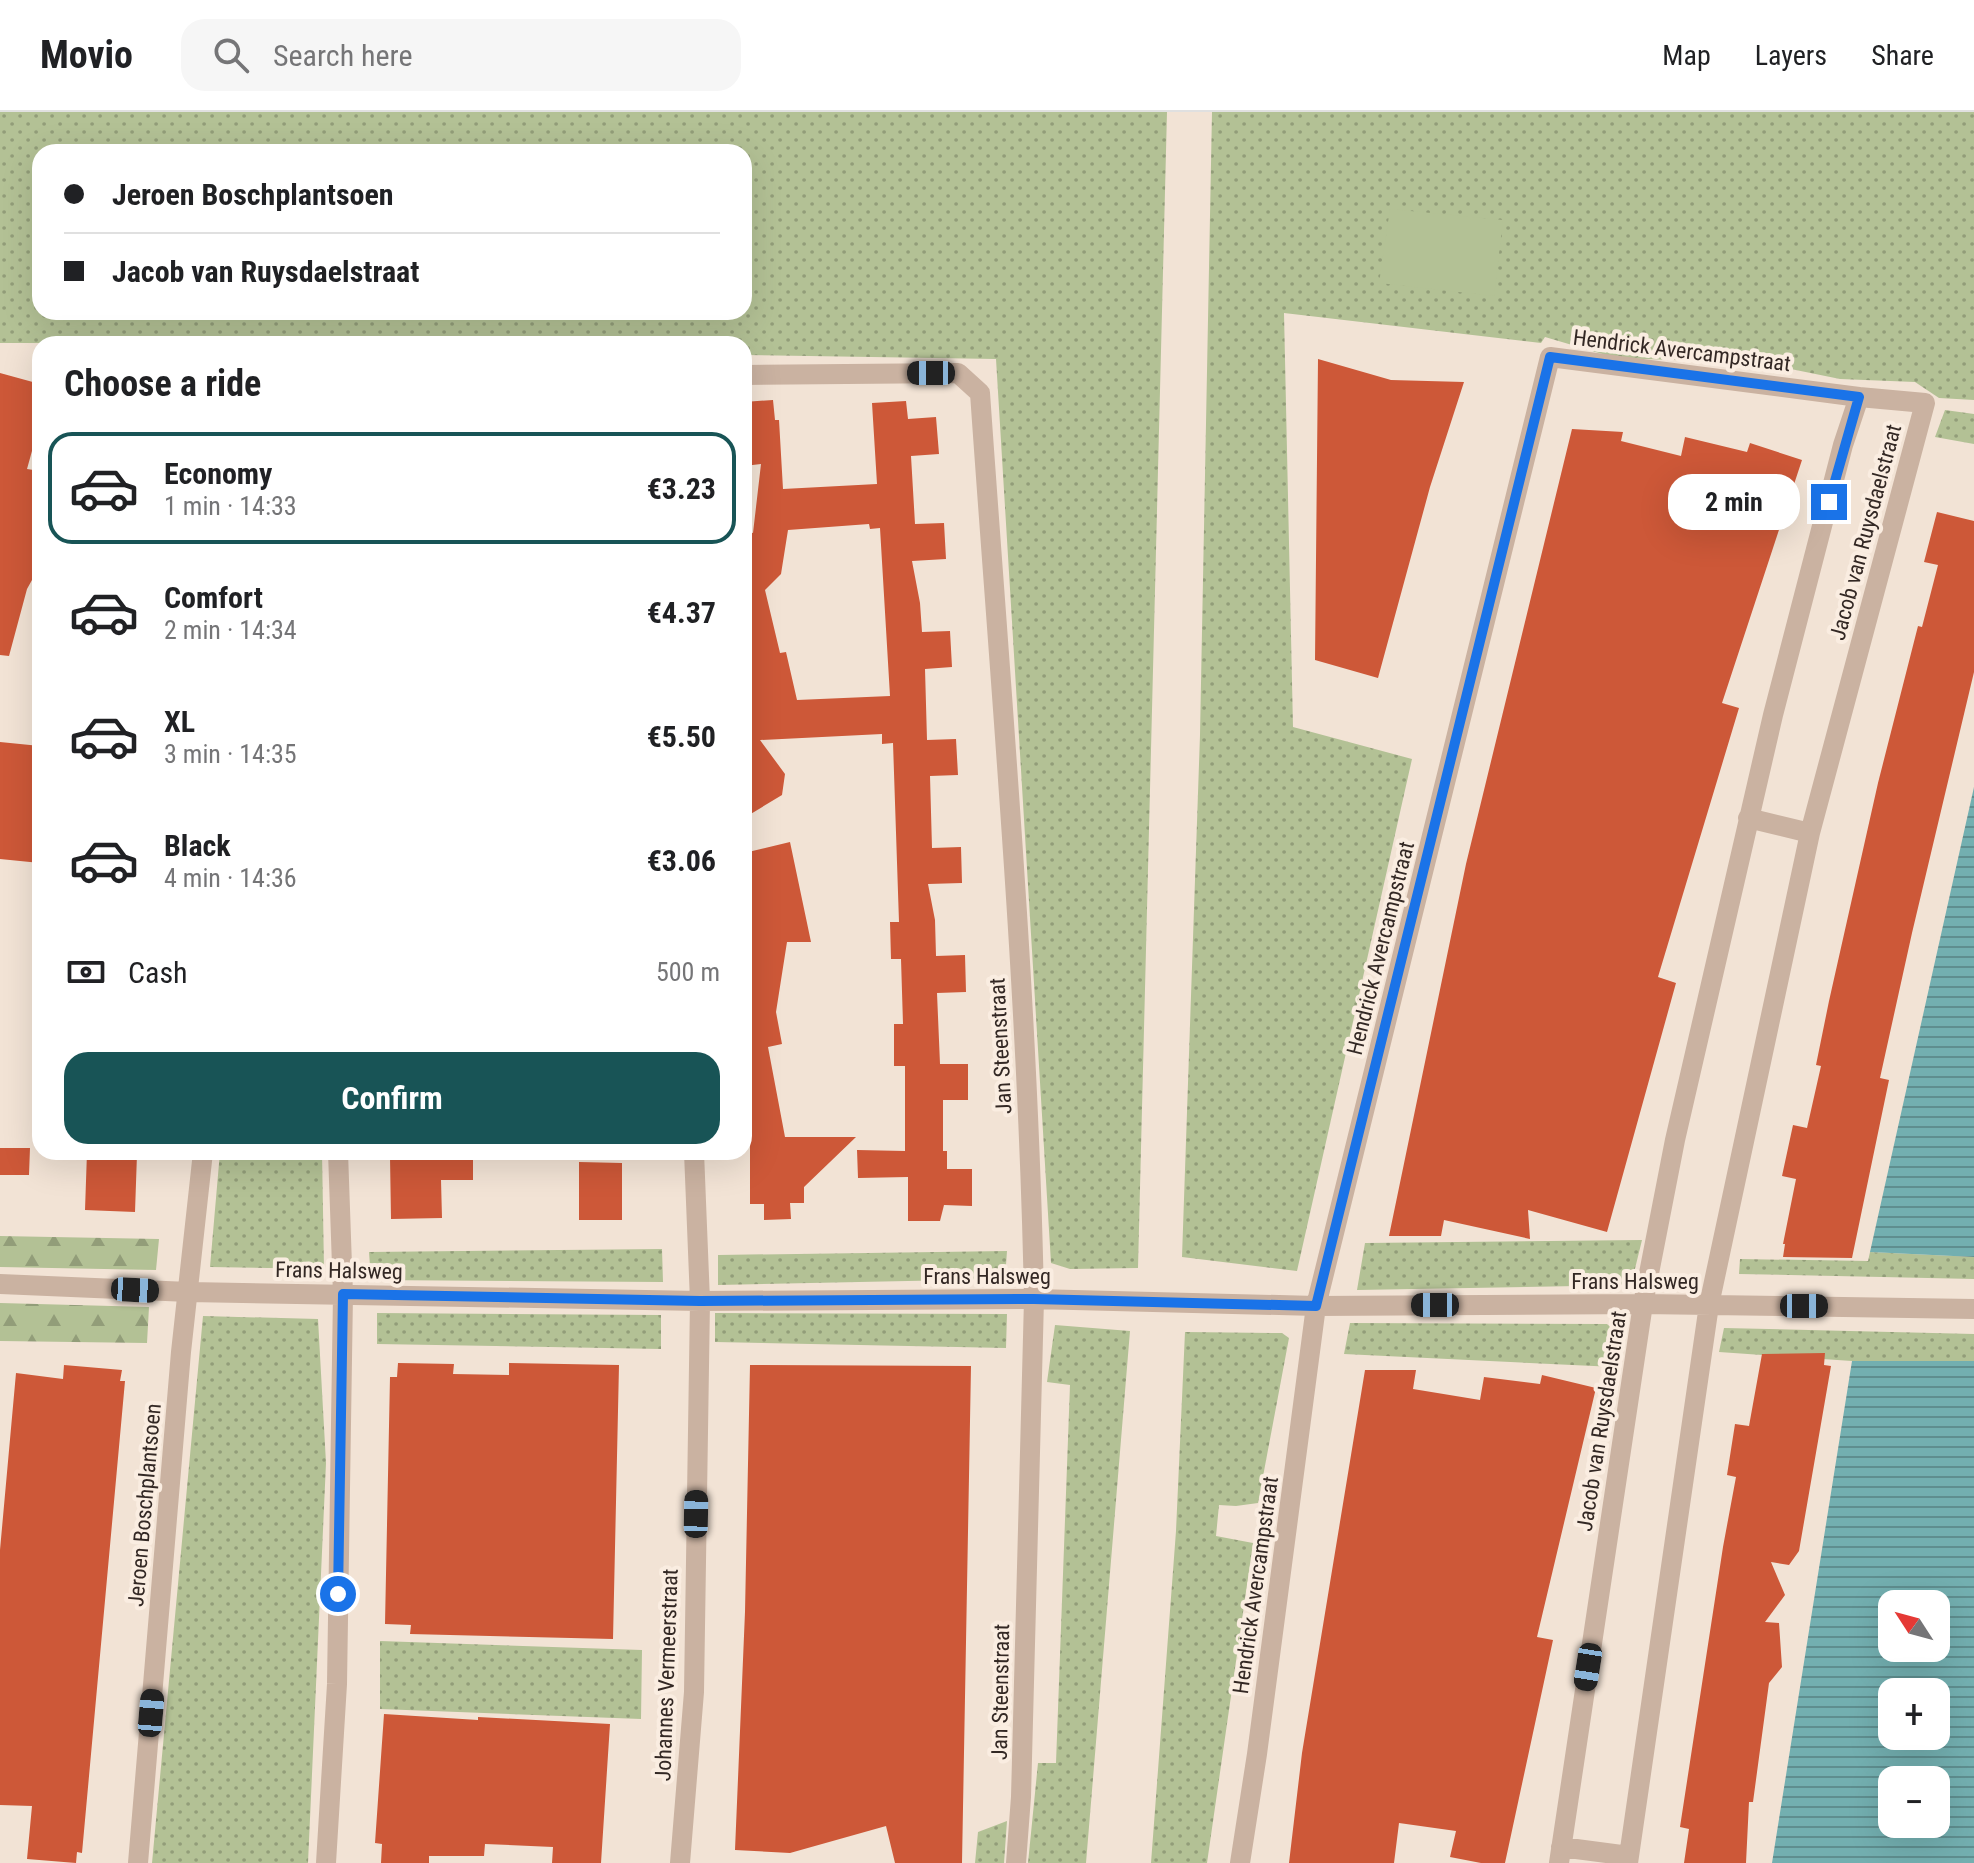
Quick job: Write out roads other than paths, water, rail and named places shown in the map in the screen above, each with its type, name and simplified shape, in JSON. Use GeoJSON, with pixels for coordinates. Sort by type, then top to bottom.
{"type":"FeatureCollection","features":[{"type":"Feature","properties":{"kind":"street","name":"Hendrick Avercampstraat"},"geometry":{"type":"LineString","coordinates":[[1240,1863],[1316,1306],[1550,357],[1859,397]]}},
{"type":"Feature","properties":{"kind":"street","name":"Jan Steenstraat"},"geometry":{"type":"LineString","coordinates":[[752,375],[958,373],[980,393],[1023,1012],[1034,1299],[1021,1797],[1016,1863]]}},
{"type":"Feature","properties":{"kind":"street","name":"Jacob van Ruysdaelstraat"},"geometry":{"type":"LineString","coordinates":[[1859,397],[1925,403],[1810,833],[1709,1305],[1629,1860],[1560,1855],[1643,1304],[1682,1109],[1748,818],[1843,445],[1859,397]]}},
{"type":"Feature","properties":{"kind":"street"},"geometry":{"type":"LineString","coordinates":[[1748,818],[1810,833]]}},
{"type":"Feature","properties":{"kind":"street","name":"Jeroen Boschplantsoen"},"geometry":{"type":"LineString","coordinates":[[138,1863],[179,1367],[202,1160]]}},
{"type":"Feature","properties":{"kind":"street"},"geometry":{"type":"LineString","coordinates":[[326,1863],[337,1684],[343,1294],[338,1160]]}},
{"type":"Feature","properties":{"kind":"street","name":"Johannes Vermeerstraat"},"geometry":{"type":"LineString","coordinates":[[680,1863],[694,1692],[700,1301],[694,1160]]}},
{"type":"Feature","properties":{"kind":"street","name":"Frans Halsweg"},"geometry":{"type":"LineString","coordinates":[[0,1284],[189,1292],[700,1301],[1034,1299],[1316,1306],[1643,1304],[1974,1309]]}},
{"type":"Feature","properties":{"kind":"water"},"geometry":{"type":"Polygon","coordinates":[[[1974,787],[1974,1257],[1870,1252],[1974,787]]]}},
{"type":"Feature","properties":{"kind":"water"},"geometry":{"type":"Polygon","coordinates":[[[1852,1361],[1974,1361],[1974,1863],[1772,1863],[1852,1361]]]}}]}
